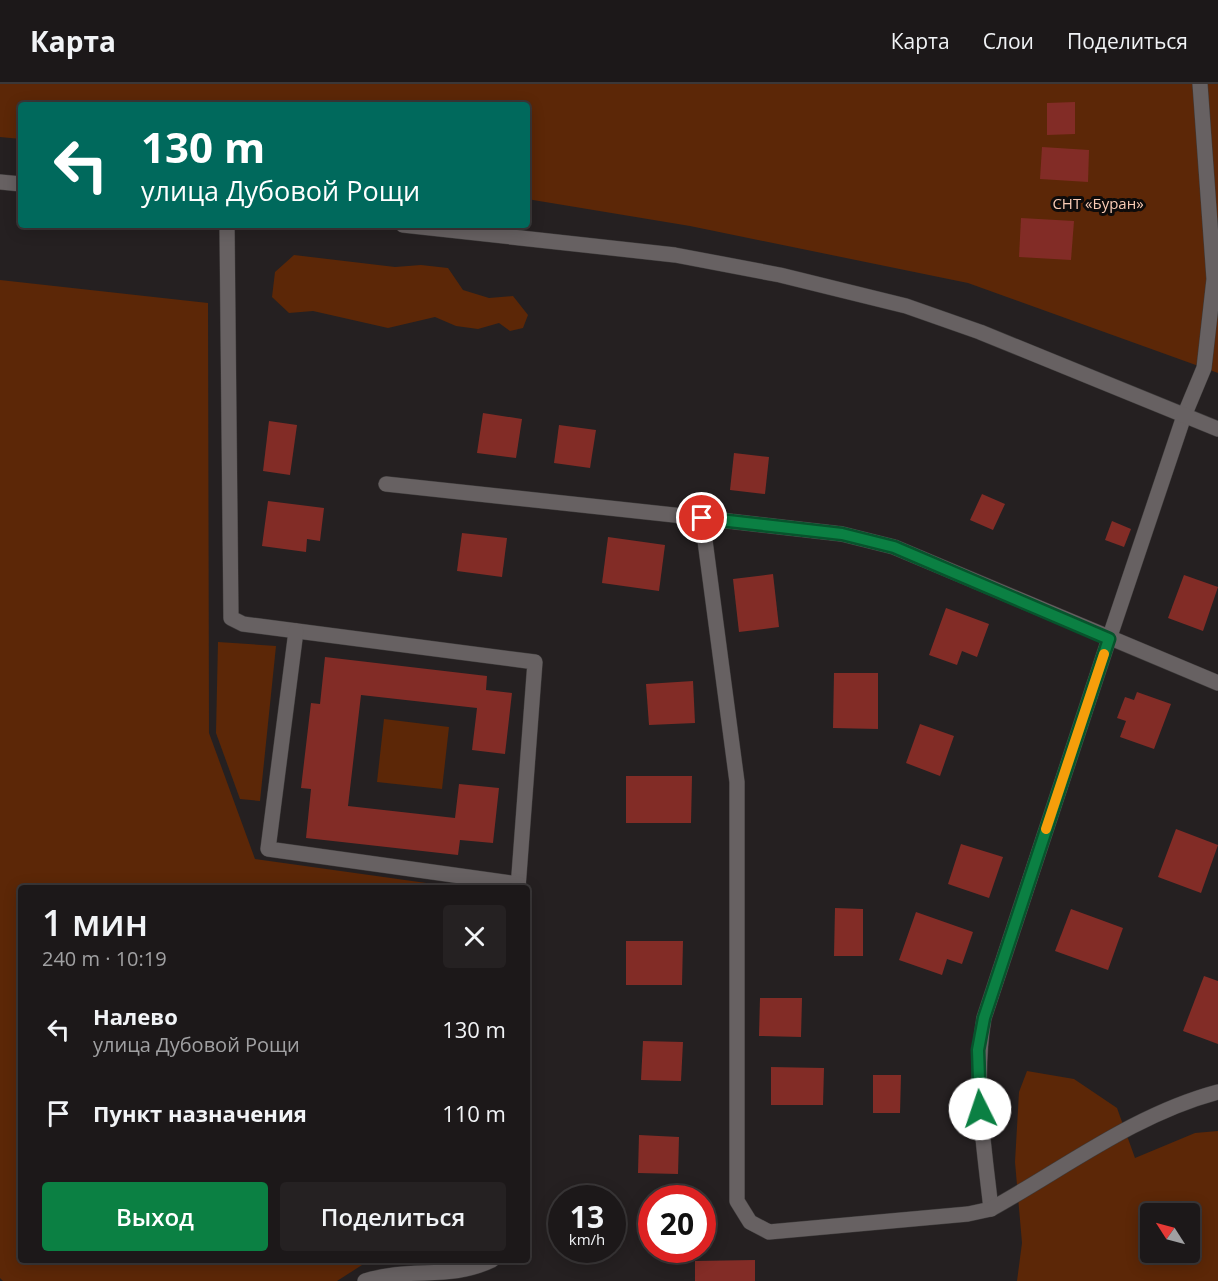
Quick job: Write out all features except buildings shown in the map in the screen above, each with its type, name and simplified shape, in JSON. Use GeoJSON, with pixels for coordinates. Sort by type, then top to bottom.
{"type":"FeatureCollection","features":[{"type":"Feature","properties":{"kind":"street"},"geometry":{"type":"LineString","coordinates":[[991,1209],[977,1089],[978,1050],[984,1018],[1184,416],[1204,368],[1216,279],[1200,84]]}},
{"type":"Feature","properties":{"kind":"street"},"geometry":{"type":"LineString","coordinates":[[0,182],[18,184]]}},
{"type":"Feature","properties":{"kind":"street"},"geometry":{"type":"LineString","coordinates":[[227,228],[229,609],[231,618],[236,622],[296,631],[535,662],[518,885]]}},
{"type":"Feature","properties":{"kind":"street"},"geometry":{"type":"LineString","coordinates":[[430,228],[675,255],[780,275],[906,306],[980,333],[1218,429]]}},
{"type":"Feature","properties":{"kind":"street"},"geometry":{"type":"LineString","coordinates":[[386,484],[842,534],[894,547],[1218,683]]}},
{"type":"Feature","properties":{"kind":"street"},"geometry":{"type":"LineString","coordinates":[[702,518],[737,782],[737,1201],[750,1222],[769,1232],[968,1214],[991,1209],[1150,1115],[1184,1101],[1218,1092]]}},
{"type":"Feature","properties":{"kind":"street"},"geometry":{"type":"LineString","coordinates":[[296,631],[268,849],[511,885]]}},
{"type":"Feature","properties":{"kind":"street"},"geometry":{"type":"LineString","coordinates":[[365,1281],[390,1276],[451,1278],[475,1272],[488,1263]]}},
{"type":"Feature","properties":{"kind":"green space","name":"СНТ «Буран»"},"geometry":{"type":"Polygon","coordinates":[[[0,84],[1218,84],[1218,373],[968,283],[690,226],[530,199],[530,102],[18,102],[18,139],[0,137],[0,84]]]}},
{"type":"Feature","properties":{"kind":"green space"},"geometry":{"type":"Polygon","coordinates":[[[294,255],[395,267],[421,265],[448,268],[463,290],[489,298],[513,296],[528,315],[523,328],[510,331],[499,323],[478,329],[456,326],[435,317],[388,328],[313,311],[289,313],[272,297],[275,272],[294,255]]]}},
{"type":"Feature","properties":{"kind":"green space"},"geometry":{"type":"Polygon","coordinates":[[[0,280],[208,303],[209,733],[255,859],[441,885],[18,885],[18,1263],[371,1263],[362,1265],[337,1281],[3,1281],[0,1278],[0,280]]]}},
{"type":"Feature","properties":{"kind":"green space"},"geometry":{"type":"Polygon","coordinates":[[[218,642],[276,646],[260,801],[240,799],[216,733],[218,642]]]}},
{"type":"Feature","properties":{"kind":"green space"},"geometry":{"type":"Polygon","coordinates":[[[384,719],[449,727],[442,789],[377,782],[384,719]]]}},
{"type":"Feature","properties":{"kind":"green space"},"geometry":{"type":"Polygon","coordinates":[[[1027,1071],[1074,1079],[1117,1108],[1135,1158],[1195,1133],[1218,1131],[1218,1281],[1017,1281],[1022,1243],[1015,1162],[1019,1092],[1027,1071]]]}},
{"type":"Feature","properties":{"kind":"slow traffic"},"geometry":{"type":"LineString","coordinates":[[1046,829],[1104,654]]}},
{"type":"Feature","properties":{"kind":"route"},"geometry":{"type":"LineString","coordinates":[[702,518],[842,534],[894,547],[1109,639],[984,1018],[978,1050],[977,1089],[980,1109]]}}]}
